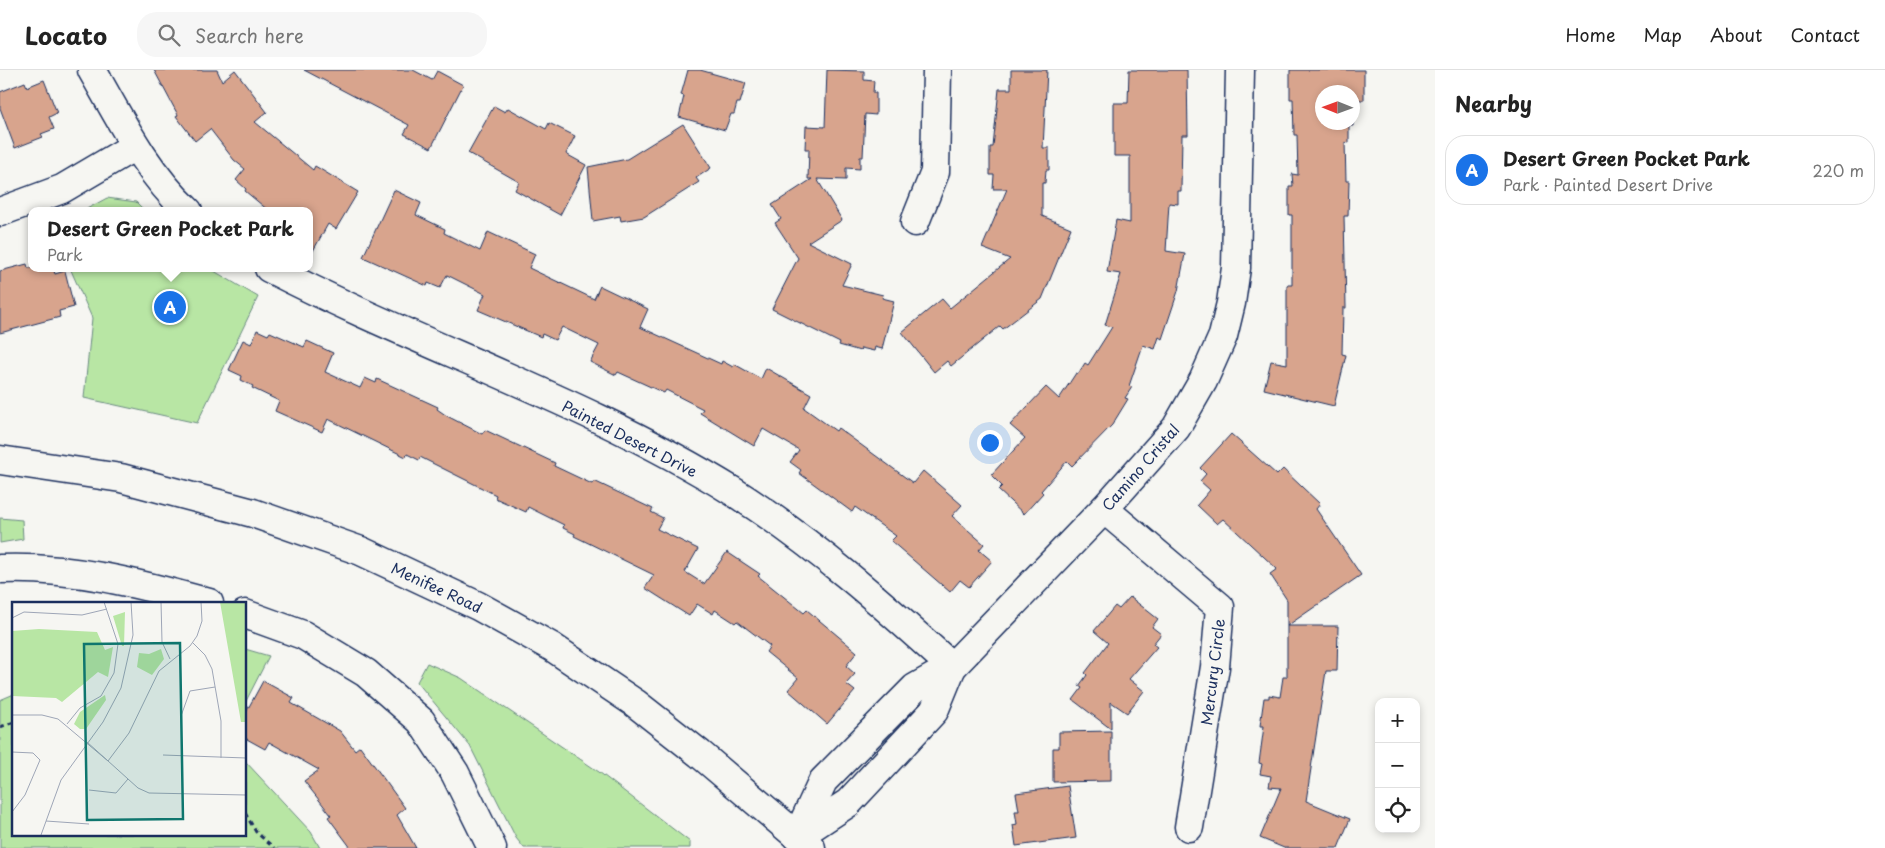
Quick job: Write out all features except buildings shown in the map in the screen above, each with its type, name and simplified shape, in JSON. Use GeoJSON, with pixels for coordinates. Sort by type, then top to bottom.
{"type":"FeatureCollection","features":[{"type":"Feature","properties":{"kind":"street"},"geometry":{"type":"LineString","coordinates":[[92,70],[135,146],[157,176],[184,207]]}},
{"type":"Feature","properties":{"kind":"street"},"geometry":{"type":"LineString","coordinates":[[915,222],[934,172],[937,70]]}},
{"type":"Feature","properties":{"kind":"street","name":"Camino Cristal"},"geometry":{"type":"LineString","coordinates":[[798,844],[823,781],[915,688],[952,667],[1104,509],[1176,428],[1203,381],[1223,336],[1232,303],[1236,268],[1240,70]]}},
{"type":"Feature","properties":{"kind":"street"},"geometry":{"type":"LineString","coordinates":[[0,212],[62,189],[135,146]]}},
{"type":"Feature","properties":{"kind":"street","name":"Painted Desert Drive"},"geometry":{"type":"LineString","coordinates":[[278,272],[599,420],[732,491],[838,566],[952,667]]}},
{"type":"Feature","properties":{"kind":"street","name":"Menifee Road"},"geometry":{"type":"LineString","coordinates":[[0,460],[121,478],[253,513],[361,551],[478,606],[552,647],[635,703],[700,754],[798,844]]}},
{"type":"Feature","properties":{"kind":"street","name":"Mercury Circle"},"geometry":{"type":"LineString","coordinates":[[1104,509],[1220,607],[1215,667],[1188,826]]}},
{"type":"Feature","properties":{"kind":"street"},"geometry":{"type":"LineString","coordinates":[[0,569],[61,569],[144,585],[205,602]]}},
{"type":"Feature","properties":{"kind":"street"},"geometry":{"type":"LineString","coordinates":[[246,614],[303,636],[366,673],[421,720],[455,773],[492,848]]}},
{"type":"Feature","properties":{"kind":"path"},"geometry":{"type":"LineString","coordinates":[[0,727],[12,723]]}},
{"type":"Feature","properties":{"kind":"path"},"geometry":{"type":"LineString","coordinates":[[246,815],[256,832],[274,848]]}},
{"type":"Feature","properties":{"kind":"green space"},"geometry":{"type":"Polygon","coordinates":[[[107,198],[136,202],[141,207],[90,207],[107,198]]]}},
{"type":"Feature","properties":{"kind":"green space"},"geometry":{"type":"Polygon","coordinates":[[[72,272],[216,272],[258,297],[197,423],[84,398],[92,318],[72,272]]]}},
{"type":"Feature","properties":{"kind":"green space"},"geometry":{"type":"Polygon","coordinates":[[[0,518],[22,520],[23,539],[0,543],[0,518]]]}},
{"type":"Feature","properties":{"kind":"green space"},"geometry":{"type":"Polygon","coordinates":[[[246,649],[269,656],[246,701],[246,649]]]}},
{"type":"Feature","properties":{"kind":"green space"},"geometry":{"type":"Polygon","coordinates":[[[427,663],[461,678],[599,772],[690,842],[690,848],[524,848],[516,838],[470,746],[417,682],[427,663]]]}},
{"type":"Feature","properties":{"kind":"green space"},"geometry":{"type":"Polygon","coordinates":[[[12,695],[12,836],[246,836],[246,762],[311,832],[320,848],[0,848],[0,700],[12,695]]]}},
{"type":"Feature","properties":{"kind":"place","name":"Desert Green Pocket Park"},"geometry":{"type":"Point","coordinates":[170,307]}}]}
